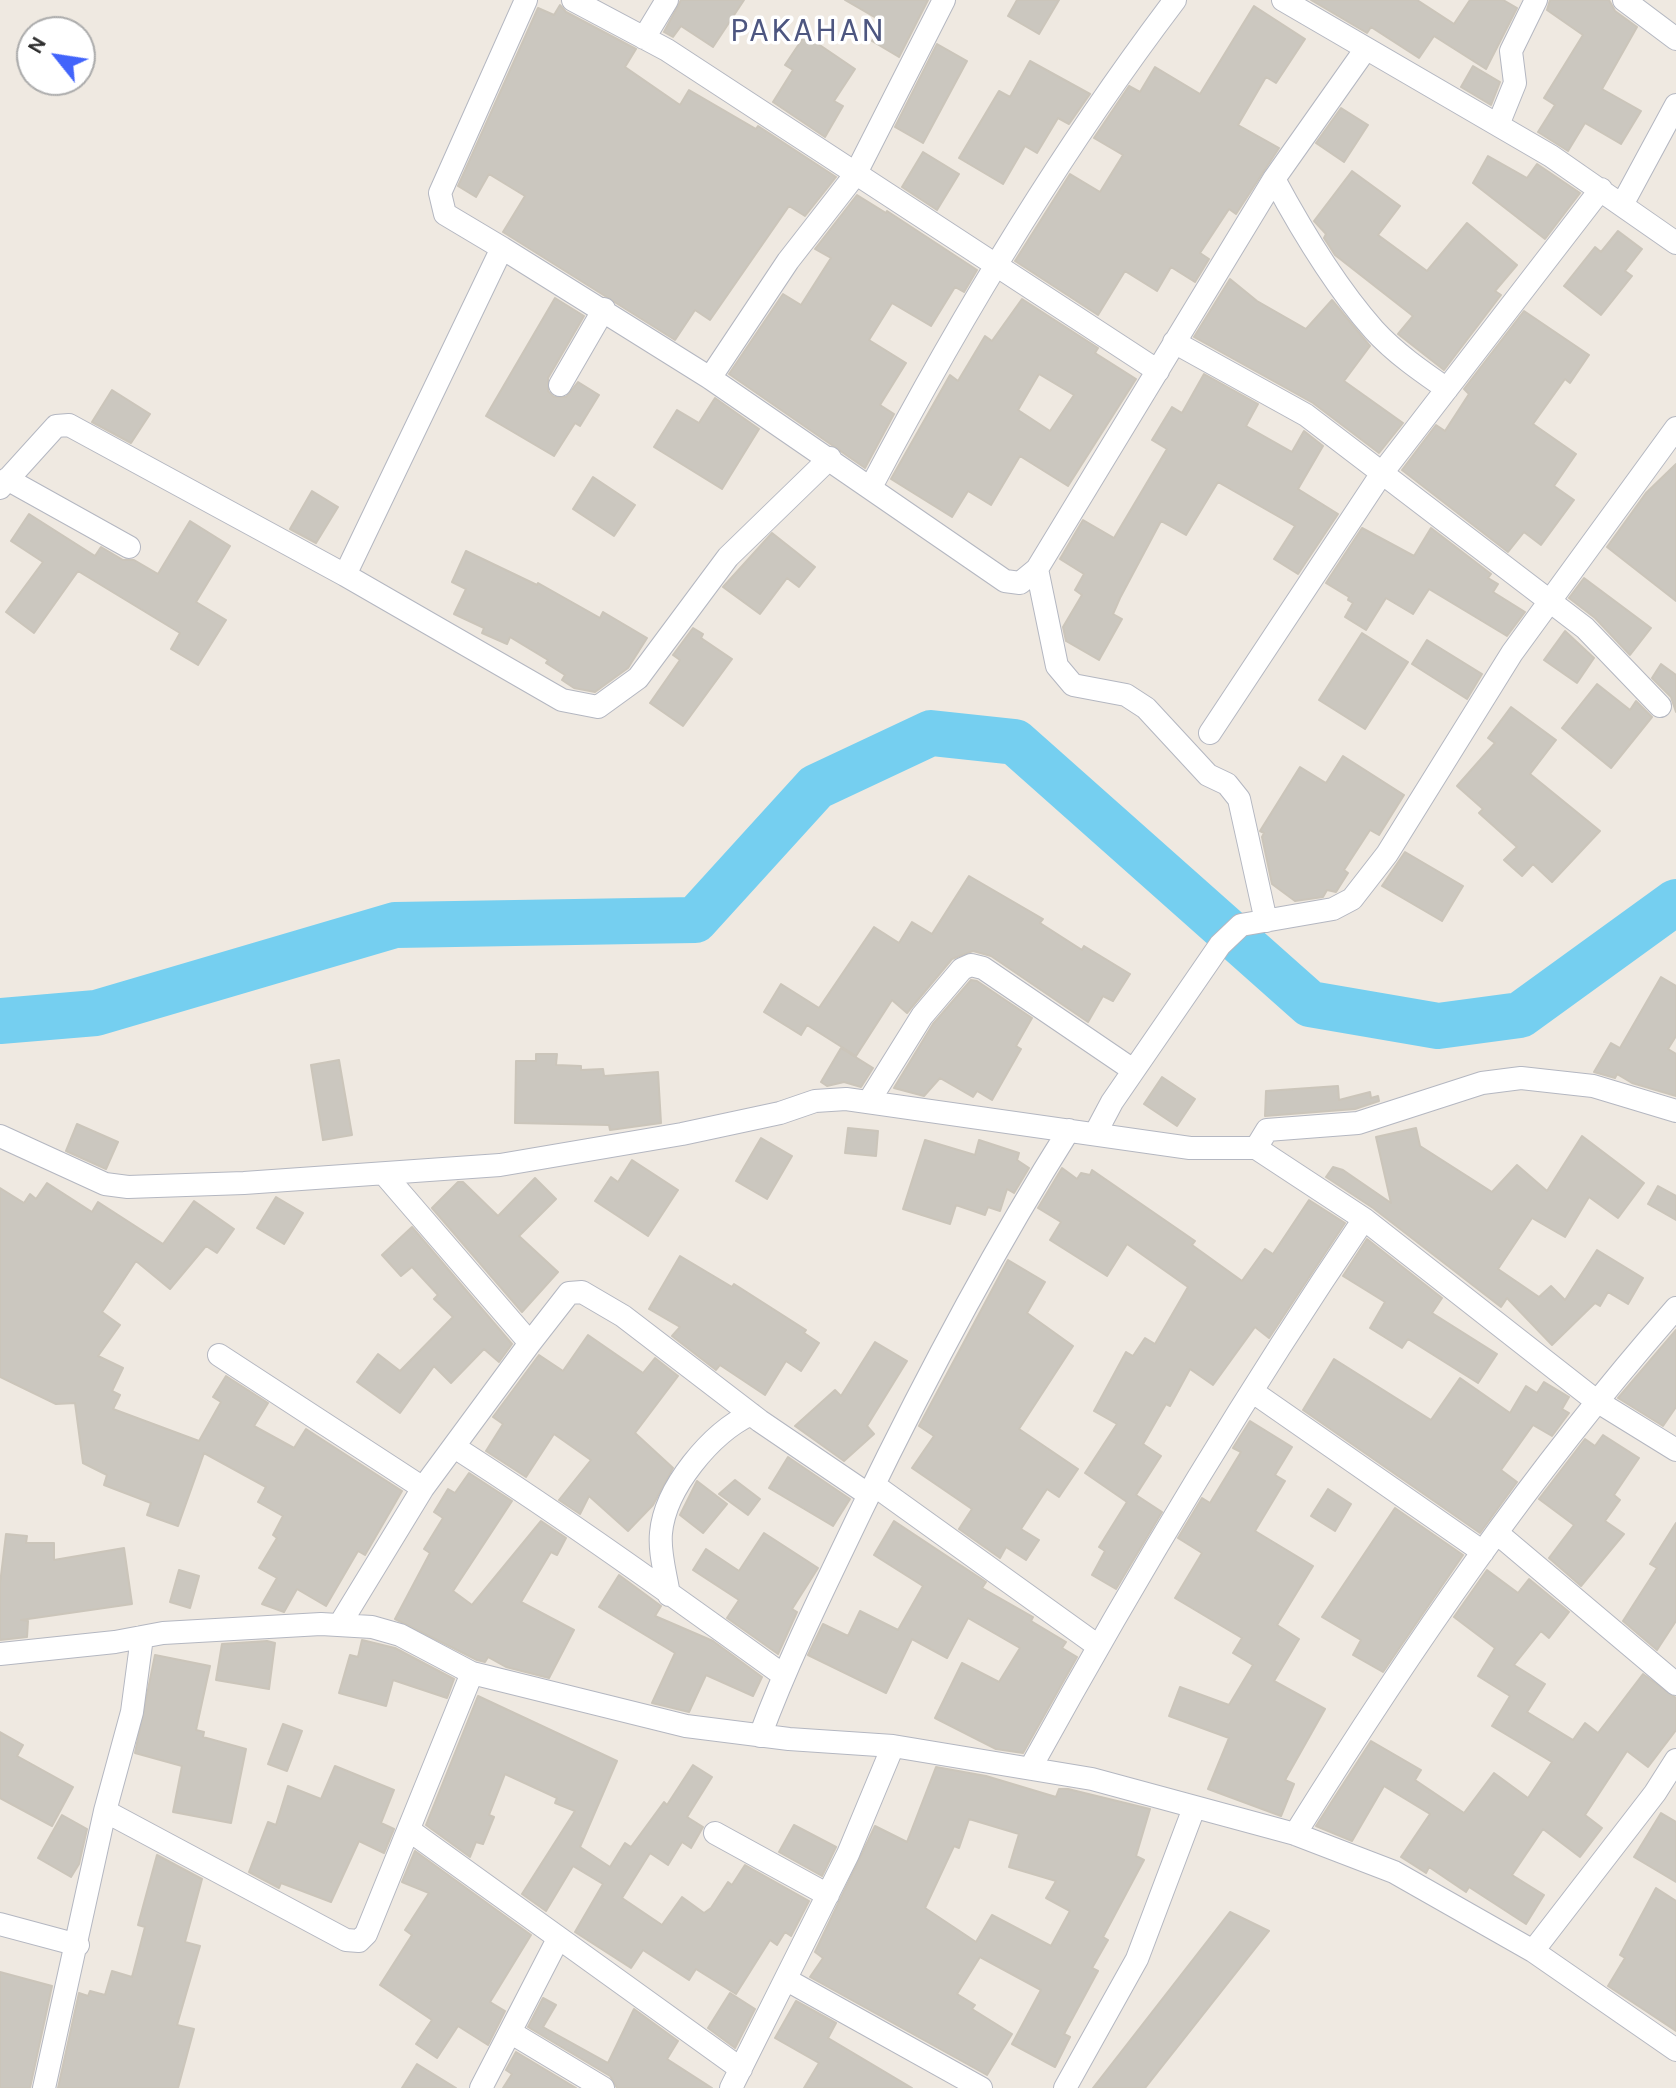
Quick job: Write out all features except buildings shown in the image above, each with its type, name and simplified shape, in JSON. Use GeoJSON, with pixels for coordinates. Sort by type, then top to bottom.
{"type":"FeatureCollection","features":[{"type":"Feature","properties":{"kind":"street"},"geometry":{"type":"LineString","coordinates":[[526,0],[440,193],[445,214],[604,309],[710,378],[1005,581],[1020,583],[1037,569],[1274,179],[1365,50]]}},
{"type":"Feature","properties":{"kind":"street"},"geometry":{"type":"LineString","coordinates":[[573,0],[644,38],[998,264],[1158,371]]}},
{"type":"Feature","properties":{"kind":"street"},"geometry":{"type":"LineString","coordinates":[[644,38],[667,0]]}},
{"type":"Feature","properties":{"kind":"street"},"geometry":{"type":"LineString","coordinates":[[710,378],[788,261],[855,175],[944,0]]}},
{"type":"Feature","properties":{"kind":"street"},"geometry":{"type":"LineString","coordinates":[[871,487],[939,357],[1099,101],[1175,0]]}},
{"type":"Feature","properties":{"kind":"street"},"geometry":{"type":"LineString","coordinates":[[1283,0],[1309,5],[1365,50],[1498,125],[1623,203],[1676,243]]}},
{"type":"Feature","properties":{"kind":"street"},"geometry":{"type":"LineString","coordinates":[[1498,125],[1515,83],[1511,51],[1536,0]]}},
{"type":"Feature","properties":{"kind":"street"},"geometry":{"type":"LineString","coordinates":[[1624,0],[1676,39]]}},
{"type":"Feature","properties":{"kind":"street"},"geometry":{"type":"LineString","coordinates":[[1623,203],[1676,105]]}},
{"type":"Feature","properties":{"kind":"street"},"geometry":{"type":"LineString","coordinates":[[1274,179],[1298,224],[1374,330],[1407,361],[1447,389]]}},
{"type":"Feature","properties":{"kind":"street"},"geometry":{"type":"LineString","coordinates":[[1210,733],[1382,473],[1601,189]]}},
{"type":"Feature","properties":{"kind":"street"},"geometry":{"type":"LineString","coordinates":[[345,575],[502,248]]}},
{"type":"Feature","properties":{"kind":"street"},"geometry":{"type":"LineString","coordinates":[[560,385],[604,309]]}},
{"type":"Feature","properties":{"kind":"street"},"geometry":{"type":"LineString","coordinates":[[1174,342],[1306,415],[1585,628],[1660,706]]}},
{"type":"Feature","properties":{"kind":"street"},"geometry":{"type":"LineString","coordinates":[[129,547],[4,484],[56,426],[69,425],[345,575],[562,700],[598,707],[638,678],[728,557],[830,458]]}},
{"type":"Feature","properties":{"kind":"street"},"geometry":{"type":"LineString","coordinates":[[1100,1123],[1220,945],[1241,925],[1333,909],[1352,899],[1387,854],[1495,678],[1676,428]]}},
{"type":"Feature","properties":{"kind":"street"},"geometry":{"type":"LineString","coordinates":[[1037,569],[1057,666],[1073,685],[1126,695],[1146,708],[1208,775],[1227,784],[1239,799],[1266,921]]}},
{"type":"Feature","properties":{"kind":"street"},"geometry":{"type":"LineString","coordinates":[[869,1101],[922,1016],[962,969],[971,965],[983,968],[1133,1070]]}},
{"type":"Feature","properties":{"kind":"street"},"geometry":{"type":"LineString","coordinates":[[1257,1143],[1267,1130],[1358,1123],[1482,1083],[1521,1078],[1593,1086],[1676,1111]]}},
{"type":"Feature","properties":{"kind":"street"},"geometry":{"type":"LineString","coordinates":[[0,1136],[78,1175],[128,1187],[385,1175],[500,1165],[682,1134],[780,1113],[815,1101],[869,1101],[1069,1130],[1100,1123],[1190,1148],[1257,1143],[1364,1219],[1595,1400],[1676,1450]]}},
{"type":"Feature","properties":{"kind":"street"},"geometry":{"type":"LineString","coordinates":[[760,1736],[783,1675],[872,1490],[1010,1223],[1069,1130]]}},
{"type":"Feature","properties":{"kind":"street"},"geometry":{"type":"LineString","coordinates":[[385,1175],[530,1343]]}},
{"type":"Feature","properties":{"kind":"street"},"geometry":{"type":"LineString","coordinates":[[1031,1767],[1098,1646],[1253,1392],[1364,1219]]}},
{"type":"Feature","properties":{"kind":"street"},"geometry":{"type":"LineString","coordinates":[[340,1624],[423,1488],[456,1448],[569,1293],[582,1292],[623,1316],[751,1414],[872,1490],[1098,1646]]}},
{"type":"Feature","properties":{"kind":"street"},"geometry":{"type":"LineString","coordinates":[[1295,1834],[1385,1691],[1483,1552],[1595,1400],[1676,1308]]}},
{"type":"Feature","properties":{"kind":"street"},"geometry":{"type":"LineString","coordinates":[[219,1355],[423,1488]]}},
{"type":"Feature","properties":{"kind":"street"},"geometry":{"type":"LineString","coordinates":[[1253,1392],[1483,1552]]}},
{"type":"Feature","properties":{"kind":"street"},"geometry":{"type":"LineString","coordinates":[[669,1595],[661,1532],[669,1502],[699,1456],[726,1426],[751,1414]]}},
{"type":"Feature","properties":{"kind":"street"},"geometry":{"type":"LineString","coordinates":[[456,1448],[599,1540],[669,1595],[783,1675]]}},
{"type":"Feature","properties":{"kind":"street"},"geometry":{"type":"LineString","coordinates":[[1497,1533],[1676,1684]]}},
{"type":"Feature","properties":{"kind":"street"},"geometry":{"type":"LineString","coordinates":[[0,1654],[142,1637],[340,1624],[372,1627],[400,1635],[472,1673],[686,1726],[760,1736],[893,1746],[1092,1779],[1295,1834],[1394,1872],[1533,1951],[1676,2050]]}},
{"type":"Feature","properties":{"kind":"street"},"geometry":{"type":"LineString","coordinates":[[44,2088],[78,1945],[105,1811],[132,1712],[142,1637]]}},
{"type":"Feature","properties":{"kind":"street"},"geometry":{"type":"LineString","coordinates":[[105,1811],[354,1942],[366,1934],[472,1673]]}},
{"type":"Feature","properties":{"kind":"street"},"geometry":{"type":"LineString","coordinates":[[409,1830],[558,1939],[736,2078],[828,1895],[893,1746]]}},
{"type":"Feature","properties":{"kind":"street"},"geometry":{"type":"LineString","coordinates":[[1533,1951],[1655,1793],[1676,1760]]}},
{"type":"Feature","properties":{"kind":"street"},"geometry":{"type":"LineString","coordinates":[[1065,2088],[1137,1959],[1194,1808]]}},
{"type":"Feature","properties":{"kind":"street"},"geometry":{"type":"LineString","coordinates":[[715,1833],[828,1895]]}},
{"type":"Feature","properties":{"kind":"street"},"geometry":{"type":"LineString","coordinates":[[0,1924],[78,1945]]}},
{"type":"Feature","properties":{"kind":"street"},"geometry":{"type":"LineString","coordinates":[[481,2088],[558,1939]]}},
{"type":"Feature","properties":{"kind":"street"},"geometry":{"type":"LineString","coordinates":[[787,1980],[981,2088]]}},
{"type":"Feature","properties":{"kind":"street"},"geometry":{"type":"LineString","coordinates":[[510,2032],[603,2088]]}},
{"type":"Feature","properties":{"kind":"waterway"},"geometry":{"type":"LineString","coordinates":[[0,1021],[96,1013],[395,925],[695,920],[816,787],[931,733],[1015,742],[1310,1004],[1438,1026],[1520,1015],[1676,902]]}},
{"type":"Feature","properties":{"kind":"district","name":"PAKAHAN"},"geometry":{"type":"Point","coordinates":[808,31]}}]}
